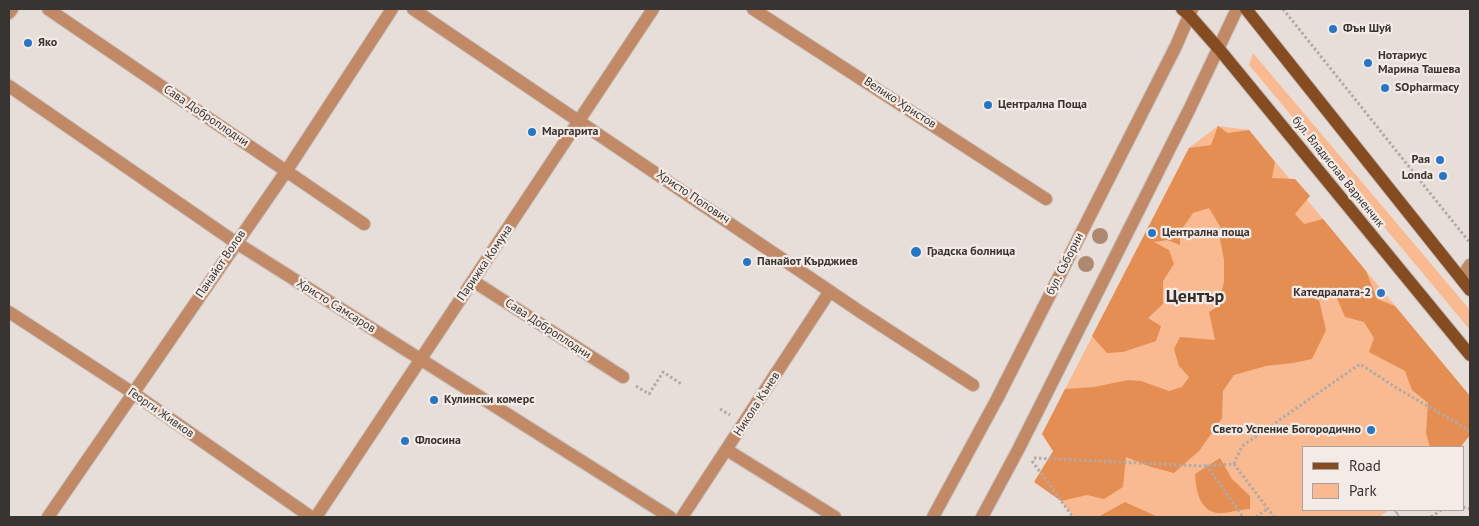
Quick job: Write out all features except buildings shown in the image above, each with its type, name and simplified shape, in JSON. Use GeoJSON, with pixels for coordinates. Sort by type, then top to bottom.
{"type":"FeatureCollection","features":[{"type":"Feature","properties":{"kind":"main road"},"geometry":{"type":"LineString","coordinates":[[1246,9],[1470,290]]}},
{"type":"Feature","properties":{"kind":"main road","name":"бул. Владислав Варненчик"},"geometry":{"type":"LineString","coordinates":[[1188,11],[1470,355]]}},
{"type":"Feature","properties":{"kind":"street"},"geometry":{"type":"LineString","coordinates":[[9,13],[12,9]]}},
{"type":"Feature","properties":{"kind":"street","name":"Сава Доброплодни"},"geometry":{"type":"LineString","coordinates":[[48,9],[364,224]]}},
{"type":"Feature","properties":{"kind":"street","name":"Панайот Волов"},"geometry":{"type":"LineString","coordinates":[[48,517],[235,242],[287,170],[392,9]]}},
{"type":"Feature","properties":{"kind":"street","name":"Христо Попович"},"geometry":{"type":"LineString","coordinates":[[413,9],[862,314],[973,385]]}},
{"type":"Feature","properties":{"kind":"street","name":"Парижка Комуна"},"geometry":{"type":"LineString","coordinates":[[316,517],[653,9]]}},
{"type":"Feature","properties":{"kind":"street","name":"Велико Христов"},"geometry":{"type":"LineString","coordinates":[[753,9],[1046,199]]}},
{"type":"Feature","properties":{"kind":"street"},"geometry":{"type":"LineString","coordinates":[[982,517],[1018,450],[1219,49],[1237,9]]}},
{"type":"Feature","properties":{"kind":"street","name":"бул. Съборни"},"geometry":{"type":"LineString","coordinates":[[933,517],[996,399],[1176,46],[1188,11]]}},
{"type":"Feature","properties":{"kind":"street","name":"Христо Самсаров"},"geometry":{"type":"LineString","coordinates":[[9,86],[235,242],[670,517]]}},
{"type":"Feature","properties":{"kind":"street"},"geometry":{"type":"LineString","coordinates":[[1461,278],[1470,265]]}},
{"type":"Feature","properties":{"kind":"street","name":"Сава Доброплодни"},"geometry":{"type":"LineString","coordinates":[[473,281],[623,377]]}},
{"type":"Feature","properties":{"kind":"street","name":"Никола Кънев"},"geometry":{"type":"LineString","coordinates":[[682,517],[830,291]]}},
{"type":"Feature","properties":{"kind":"street","name":"Георги Живков"},"geometry":{"type":"LineString","coordinates":[[9,312],[133,393],[311,517]]}},
{"type":"Feature","properties":{"kind":"street"},"geometry":{"type":"LineString","coordinates":[[727,450],[835,517]]}},
{"type":"Feature","properties":{"kind":"path"},"geometry":{"type":"LineString","coordinates":[[1283,9],[1470,242]]}},
{"type":"Feature","properties":{"kind":"path"},"geometry":{"type":"LineString","coordinates":[[1234,464],[1242,446],[1360,364],[1395,387],[1470,430]]}},
{"type":"Feature","properties":{"kind":"path"},"geometry":{"type":"LineString","coordinates":[[623,377],[649,394],[663,372],[683,385]]}},
{"type":"Feature","properties":{"kind":"path"},"geometry":{"type":"LineString","coordinates":[[1073,517],[1030,458],[1206,465],[1234,464]]}},
{"type":"Feature","properties":{"kind":"path"},"geometry":{"type":"LineString","coordinates":[[1234,464],[1274,517]]}},
{"type":"Feature","properties":{"kind":"path"},"geometry":{"type":"LineString","coordinates":[[1206,465],[1243,517]]}},
{"type":"Feature","properties":{"kind":"path"},"geometry":{"type":"LineString","coordinates":[[1256,517],[1267,509]]}},
{"type":"Feature","properties":{"kind":"green space"},"geometry":{"type":"Polygon","coordinates":[[[1253,53],[1470,310],[1470,330],[1249,65],[1253,53]]]}},
{"type":"Feature","properties":{"kind":"green space"},"geometry":{"type":"Polygon","coordinates":[[[1218,126],[1249,130],[1470,396],[1470,435],[1463,446],[1302,446],[1302,511],[1388,511],[1379,517],[1074,517],[1042,477],[1053,451],[1042,434],[1189,148],[1218,126]]]}},
{"type":"Feature","properties":{"kind":"shaded area"},"geometry":{"type":"Polygon","coordinates":[[[1218,126],[1228,133],[1249,130],[1275,162],[1272,178],[1295,179],[1310,196],[1295,214],[1304,224],[1323,219],[1366,271],[1377,299],[1395,306],[1470,396],[1470,435],[1461,446],[1430,446],[1426,433],[1428,403],[1412,390],[1405,371],[1369,352],[1374,338],[1364,322],[1345,317],[1336,296],[1319,300],[1326,330],[1312,359],[1266,366],[1234,375],[1223,391],[1222,418],[1200,450],[1174,473],[1151,467],[1126,457],[1123,487],[1104,499],[1087,495],[1061,501],[1034,482],[1053,451],[1042,434],[1065,389],[1094,387],[1128,380],[1141,381],[1169,391],[1182,387],[1189,377],[1179,366],[1174,349],[1180,337],[1215,340],[1209,312],[1217,307],[1224,282],[1224,260],[1220,239],[1221,228],[1209,208],[1193,213],[1180,232],[1180,245],[1167,240],[1154,242],[1169,250],[1174,264],[1163,281],[1163,304],[1148,318],[1161,326],[1156,341],[1123,352],[1107,353],[1092,336],[1189,148],[1211,145],[1218,126]]]}},
{"type":"Feature","properties":{"kind":"shaded area"},"geometry":{"type":"Polygon","coordinates":[[[1220,458],[1232,479],[1250,496],[1250,509],[1218,513],[1203,504],[1196,486],[1195,474],[1220,458]]]}},
{"type":"Feature","properties":{"kind":"shaded area"},"geometry":{"type":"Polygon","coordinates":[[[1125,502],[1158,517],[1098,517],[1125,502]]]}},
{"type":"Feature","properties":{"kind":"place","name":"Фън Шуй"},"geometry":{"type":"Point","coordinates":[1333,29]}},
{"type":"Feature","properties":{"kind":"place","name":"Яко"},"geometry":{"type":"Point","coordinates":[28,43]}},
{"type":"Feature","properties":{"kind":"place","name":"Нотариус Марина Ташева"},"geometry":{"type":"Point","coordinates":[1368,63]}},
{"type":"Feature","properties":{"kind":"place","name":"SOpharmacy"},"geometry":{"type":"Point","coordinates":[1385,88]}},
{"type":"Feature","properties":{"kind":"place","name":"Централна Поща"},"geometry":{"type":"Point","coordinates":[988,105]}},
{"type":"Feature","properties":{"kind":"place","name":"Маргарита"},"geometry":{"type":"Point","coordinates":[532,132]}},
{"type":"Feature","properties":{"kind":"place","name":"Рая"},"geometry":{"type":"Point","coordinates":[1440,160]}},
{"type":"Feature","properties":{"kind":"place","name":"Londa"},"geometry":{"type":"Point","coordinates":[1443,176]}},
{"type":"Feature","properties":{"kind":"place","name":"Централна поща"},"geometry":{"type":"Point","coordinates":[1152,233]}},
{"type":"Feature","properties":{"kind":"place","name":"Градска болница"},"geometry":{"type":"Point","coordinates":[916,252]}},
{"type":"Feature","properties":{"kind":"place","name":"Панайот Кърджиев"},"geometry":{"type":"Point","coordinates":[747,262]}},
{"type":"Feature","properties":{"kind":"place","name":"Катедралата-2"},"geometry":{"type":"Point","coordinates":[1381,293]}},
{"type":"Feature","properties":{"kind":"place","name":"Кулински комерс"},"geometry":{"type":"Point","coordinates":[434,400]}},
{"type":"Feature","properties":{"kind":"place","name":"Свето Успение Богородично"},"geometry":{"type":"Point","coordinates":[1371,430]}},
{"type":"Feature","properties":{"kind":"place","name":"Флосина"},"geometry":{"type":"Point","coordinates":[405,441]}},
{"type":"Feature","properties":{"kind":"district","name":"Център"},"geometry":{"type":"Point","coordinates":[1195,297]}}]}
